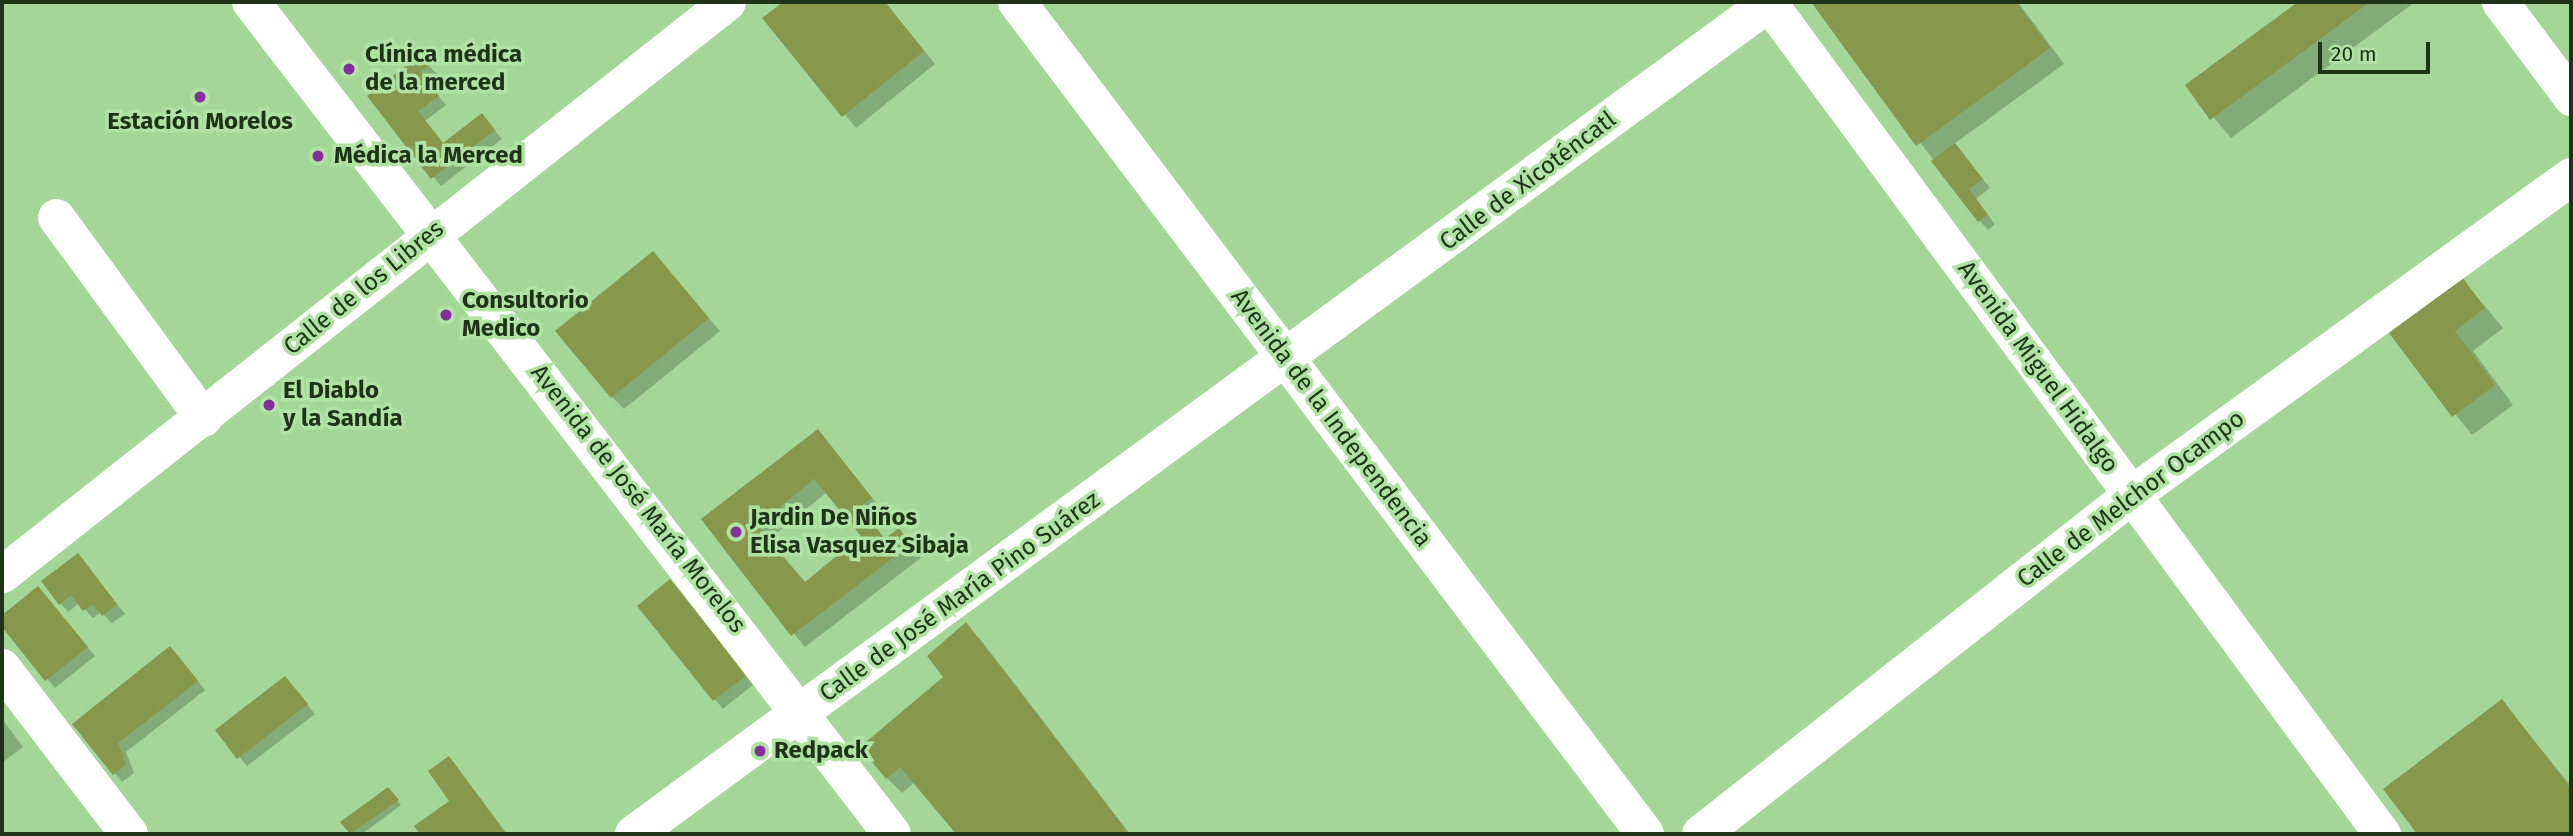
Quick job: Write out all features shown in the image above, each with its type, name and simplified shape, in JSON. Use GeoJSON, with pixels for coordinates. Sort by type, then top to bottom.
{"type":"FeatureCollection","features":[{"type":"Feature","properties":{"kind":"main road","name":"Avenida de José María Morelos"},"geometry":{"type":"LineString","coordinates":[[251,2],[433,233],[892,834]]}},
{"type":"Feature","properties":{"kind":"main road","name":"Avenida de la Independencia"},"geometry":{"type":"LineString","coordinates":[[1017,2],[1645,834]]}},
{"type":"Feature","properties":{"kind":"main road","name":"Calle de Xicoténcatl"},"geometry":{"type":"LineString","coordinates":[[1286,360],[1769,2]]}},
{"type":"Feature","properties":{"kind":"main road","name":"Calle de Melchor Ocampo"},"geometry":{"type":"LineString","coordinates":[[1701,834],[2132,495],[2571,177]]}},
{"type":"Feature","properties":{"kind":"main road","name":"Calle de José María Pino Suárez"},"geometry":{"type":"LineString","coordinates":[[634,834],[1286,360]]}},
{"type":"Feature","properties":{"kind":"main road"},"geometry":{"type":"LineString","coordinates":[[2,668],[129,834]]}},
{"type":"Feature","properties":{"kind":"street","name":"Calle de los Libres"},"geometry":{"type":"LineString","coordinates":[[2,574],[727,2]]}},
{"type":"Feature","properties":{"kind":"street","name":"Avenida Miguel Hidalgo"},"geometry":{"type":"LineString","coordinates":[[1769,2],[2382,834]]}},
{"type":"Feature","properties":{"kind":"street"},"geometry":{"type":"LineString","coordinates":[[2500,2],[2571,97]]}},
{"type":"Feature","properties":{"kind":"street"},"geometry":{"type":"LineString","coordinates":[[56,217],[203,418]]}},
{"type":"Feature","properties":{"kind":"building"},"geometry":{"type":"Polygon","coordinates":[[[783,2],[885,2],[924,51],[842,117],[762,18],[783,2]]]}},
{"type":"Feature","properties":{"kind":"building"},"geometry":{"type":"Polygon","coordinates":[[[1811,2],[2016,2],[2050,48],[1916,146],[1811,2]]]}},
{"type":"Feature","properties":{"kind":"building"},"geometry":{"type":"Polygon","coordinates":[[[2298,2],[2370,2],[2210,120],[2185,85],[2298,2]]]}},
{"type":"Feature","properties":{"kind":"building"},"geometry":{"type":"Polygon","coordinates":[[[421,54],[429,65],[420,72],[439,96],[418,111],[443,143],[482,113],[495,130],[431,179],[367,96],[421,54]]]}},
{"type":"Feature","properties":{"kind":"building"},"geometry":{"type":"Polygon","coordinates":[[[1955,143],[1983,179],[1969,189],[1988,215],[1978,222],[1931,161],[1955,143]]]}},
{"type":"Feature","properties":{"kind":"building"},"geometry":{"type":"Polygon","coordinates":[[[653,251],[709,318],[611,398],[555,331],[653,251]]]}},
{"type":"Feature","properties":{"kind":"building"},"geometry":{"type":"Polygon","coordinates":[[[2463,278],[2485,308],[2455,331],[2495,385],[2452,417],[2389,333],[2463,278]]]}},
{"type":"Feature","properties":{"kind":"building","name":"Jardin De Niños Elisa Vasquez Sibaja"},"geometry":{"type":"Polygon","coordinates":[[[818,429],[872,498],[860,506],[884,539],[899,528],[911,544],[791,636],[701,519],[818,429]],[[814,479],[757,526],[805,582],[861,536],[814,479]]]}},
{"type":"Feature","properties":{"kind":"building"},"geometry":{"type":"Polygon","coordinates":[[[78,553],[117,604],[102,616],[93,604],[83,611],[71,595],[59,605],[41,581],[78,553]]]}},
{"type":"Feature","properties":{"kind":"building"},"geometry":{"type":"Polygon","coordinates":[[[670,579],[747,675],[713,701],[637,606],[670,579]]]}},
{"type":"Feature","properties":{"kind":"building"},"geometry":{"type":"Polygon","coordinates":[[[38,586],[88,647],[45,681],[2,627],[2,615],[38,586]]]}},
{"type":"Feature","properties":{"kind":"building"},"geometry":{"type":"Polygon","coordinates":[[[966,622],[1129,834],[956,834],[900,767],[886,779],[860,747],[943,677],[927,656],[966,622]]]}},
{"type":"Feature","properties":{"kind":"building"},"geometry":{"type":"Polygon","coordinates":[[[170,646],[198,681],[118,743],[126,764],[113,775],[72,724],[170,646]]]}},
{"type":"Feature","properties":{"kind":"building"},"geometry":{"type":"Polygon","coordinates":[[[285,676],[308,704],[237,759],[215,730],[285,676]]]}},
{"type":"Feature","properties":{"kind":"building"},"geometry":{"type":"Polygon","coordinates":[[[2502,699],[2571,789],[2571,834],[2417,834],[2383,789],[2502,699]]]}},
{"type":"Feature","properties":{"kind":"building"},"geometry":{"type":"Polygon","coordinates":[[[449,756],[506,834],[420,834],[414,826],[449,801],[428,771],[449,756]]]}},
{"type":"Feature","properties":{"kind":"building"},"geometry":{"type":"Polygon","coordinates":[[[388,787],[399,800],[350,834],[340,822],[388,787]]]}},
{"type":"Feature","properties":{"kind":"place","name":"Clínica médica de la merced"},"geometry":{"type":"Point","coordinates":[349,69]}},
{"type":"Feature","properties":{"kind":"place","name":"Estación Morelos"},"geometry":{"type":"Point","coordinates":[200,97]}},
{"type":"Feature","properties":{"kind":"place","name":"Médica la Merced"},"geometry":{"type":"Point","coordinates":[318,156]}},
{"type":"Feature","properties":{"kind":"place","name":"Consultorio Medico"},"geometry":{"type":"Point","coordinates":[446,315]}},
{"type":"Feature","properties":{"kind":"place","name":"El Diablo y la Sandía"},"geometry":{"type":"Point","coordinates":[269,405]}},
{"type":"Feature","properties":{"kind":"place","name":"Jardin De Niños Elisa Vasquez Sibaja"},"geometry":{"type":"Point","coordinates":[736,532]}},
{"type":"Feature","properties":{"kind":"place","name":"Redpack"},"geometry":{"type":"Point","coordinates":[760,751]}}]}
